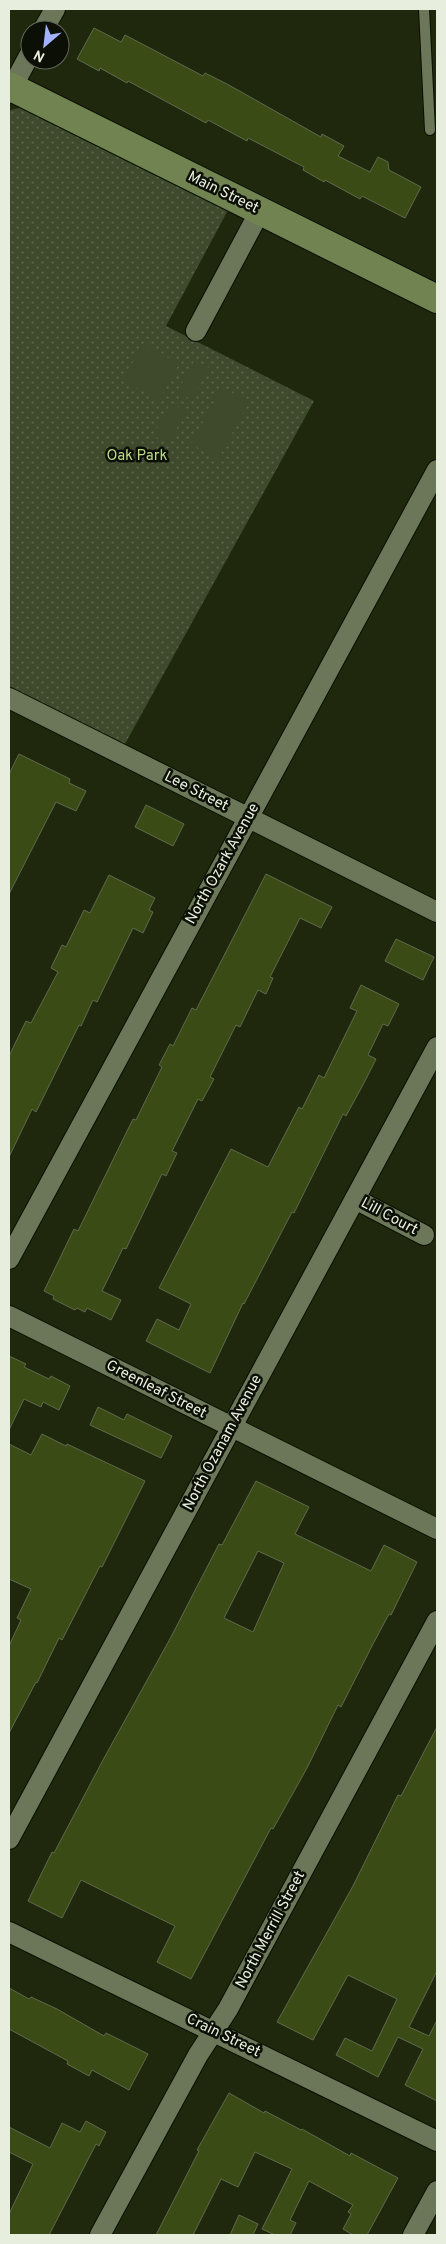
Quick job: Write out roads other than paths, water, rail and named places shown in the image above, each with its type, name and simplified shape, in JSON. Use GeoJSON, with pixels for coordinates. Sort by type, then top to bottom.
{"type":"FeatureCollection","features":[{"type":"Feature","properties":{"kind":"street"},"geometry":{"type":"LineString","coordinates":[[10,89],[21,70]]}},
{"type":"Feature","properties":{"kind":"street","name":"Main Street"},"geometry":{"type":"LineString","coordinates":[[10,89],[437,299]]}},
{"type":"Feature","properties":{"kind":"street"},"geometry":{"type":"LineString","coordinates":[[196,331],[260,211]]}},
{"type":"Feature","properties":{"kind":"street","name":"North Ozark Avenue"},"geometry":{"type":"LineString","coordinates":[[9,1258],[437,470]]}},
{"type":"Feature","properties":{"kind":"street","name":"Lee Street"},"geometry":{"type":"LineString","coordinates":[[9,698],[437,912]]}},
{"type":"Feature","properties":{"kind":"street","name":"North Ozanam Avenue"},"geometry":{"type":"LineString","coordinates":[[9,1838],[437,1047]]}},
{"type":"Feature","properties":{"kind":"street","name":"Lill Court"},"geometry":{"type":"LineString","coordinates":[[355,1199],[424,1235]]}},
{"type":"Feature","properties":{"kind":"street","name":"Greenleaf Street"},"geometry":{"type":"LineString","coordinates":[[9,1316],[437,1529]]}},
{"type":"Feature","properties":{"kind":"street","name":"North Merrill Street"},"geometry":{"type":"LineString","coordinates":[[100,2235],[198,2055],[228,2009],[437,1621]]}},
{"type":"Feature","properties":{"kind":"street","name":"Crain Street"},"geometry":{"type":"LineString","coordinates":[[9,1932],[437,2141]]}},
{"type":"Feature","properties":{"kind":"street"},"geometry":{"type":"LineString","coordinates":[[413,2235],[437,2190]]}},
{"type":"Feature","properties":{"kind":"lane"},"geometry":{"type":"LineString","coordinates":[[424,9],[430,130]]}},
{"type":"Feature","properties":{"kind":"park label","name":"Oak Park"},"geometry":{"type":"Point","coordinates":[137,456]}}]}
